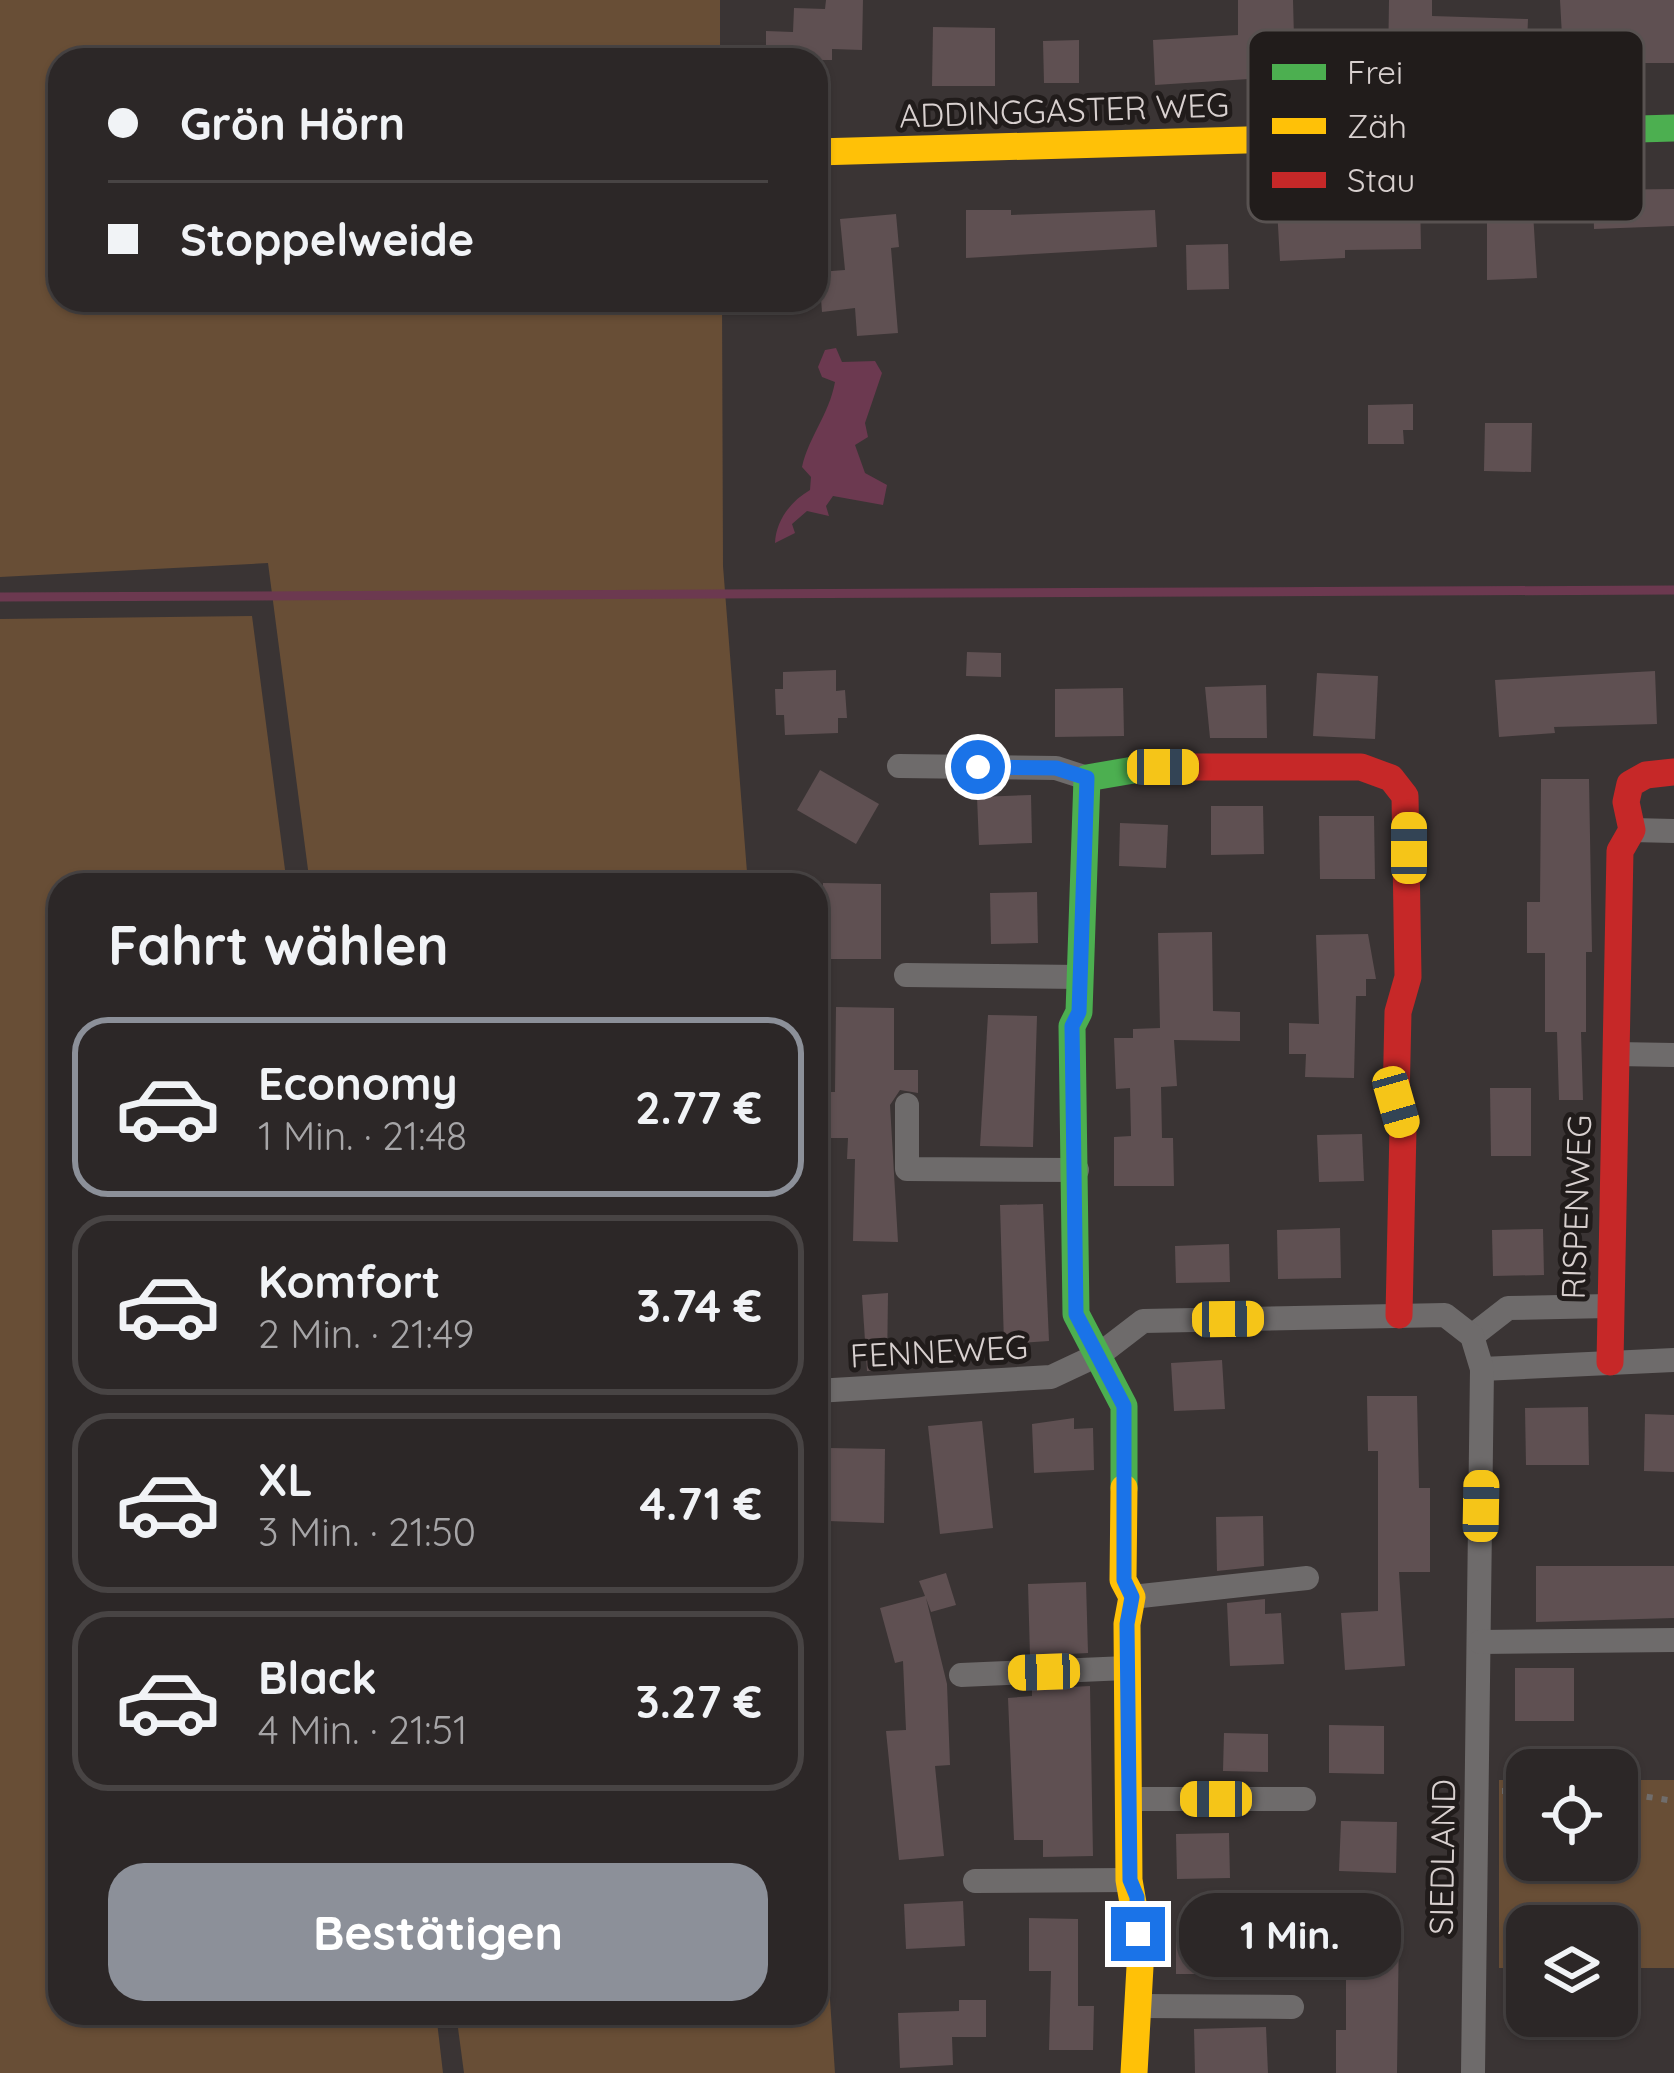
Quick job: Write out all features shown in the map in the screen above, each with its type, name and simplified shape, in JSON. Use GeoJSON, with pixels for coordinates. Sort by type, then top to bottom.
{"type":"FeatureCollection","features":[{"type":"Feature","properties":{"kind":"street","name":"ADDINGGASTER WEG"},"geometry":{"type":"LineString","coordinates":[[1644,129],[1674,128]]}},
{"type":"Feature","properties":{"kind":"street","name":"ADDINGGASTER WEG"},"geometry":{"type":"LineString","coordinates":[[828,152],[1248,140]]}},
{"type":"Feature","properties":{"kind":"street"},"geometry":{"type":"LineString","coordinates":[[899,766],[1056,768],[1087,778],[1126,767],[1361,767],[1395,778],[1409,806],[1408,977],[1398,1012],[1396,1057],[1396,1102],[1403,1129],[1399,1315]]}},
{"type":"Feature","properties":{"kind":"street","name":"RISPENWEG"},"geometry":{"type":"LineString","coordinates":[[1610,1362],[1620,851],[1632,830],[1624,802],[1628,784],[1642,773],[1674,772]]}},
{"type":"Feature","properties":{"kind":"street"},"geometry":{"type":"LineString","coordinates":[[1087,778],[1080,977],[1072,1026],[1076,1314],[1124,1406],[1124,1580],[1132,1597],[1127,1668],[1130,1880],[1137,1897],[1139,2006],[1134,2073]]}},
{"type":"Feature","properties":{"kind":"street"},"geometry":{"type":"LineString","coordinates":[[1632,830],[1674,831]]}},
{"type":"Feature","properties":{"kind":"street"},"geometry":{"type":"LineString","coordinates":[[906,975],[1080,977]]}},
{"type":"Feature","properties":{"kind":"street"},"geometry":{"type":"LineString","coordinates":[[1616,1054],[1674,1055]]}},
{"type":"Feature","properties":{"kind":"street"},"geometry":{"type":"LineString","coordinates":[[907,1105],[907,1169],[1077,1170]]}},
{"type":"Feature","properties":{"kind":"street"},"geometry":{"type":"LineString","coordinates":[[1472,1336],[1508,1308],[1609,1306]]}},
{"type":"Feature","properties":{"kind":"street","name":"FENNEWEG"},"geometry":{"type":"LineString","coordinates":[[828,1390],[1051,1378],[1100,1354],[1143,1321],[1445,1315],[1472,1336]]}},
{"type":"Feature","properties":{"kind":"street","name":"SIEDLAND"},"geometry":{"type":"LineString","coordinates":[[1472,1336],[1482,1370],[1473,2073]]}},
{"type":"Feature","properties":{"kind":"street"},"geometry":{"type":"LineString","coordinates":[[1482,1370],[1674,1360]]}},
{"type":"Feature","properties":{"kind":"street"},"geometry":{"type":"LineString","coordinates":[[1132,1597],[1307,1579]]}},
{"type":"Feature","properties":{"kind":"street"},"geometry":{"type":"LineString","coordinates":[[1480,1642],[1674,1640]]}},
{"type":"Feature","properties":{"kind":"street"},"geometry":{"type":"LineString","coordinates":[[961,1675],[1127,1668]]}},
{"type":"Feature","properties":{"kind":"street"},"geometry":{"type":"LineString","coordinates":[[1129,1799],[1304,1799]]}},
{"type":"Feature","properties":{"kind":"street"},"geometry":{"type":"LineString","coordinates":[[975,1881],[1130,1880]]}},
{"type":"Feature","properties":{"kind":"street"},"geometry":{"type":"LineString","coordinates":[[1139,2006],[1292,2007]]}},
{"type":"Feature","properties":{"kind":"path"},"geometry":{"type":"LineString","coordinates":[[1638,1795],[1674,1801]]}},
{"type":"Feature","properties":{"kind":"shaded area"},"geometry":{"type":"Polygon","coordinates":[[[0,0],[720,0],[720,48],[48,48],[48,312],[722,312],[723,566],[747,873],[308,873],[268,563],[0,577],[0,0]]]}},
{"type":"Feature","properties":{"kind":"shaded area"},"geometry":{"type":"Polygon","coordinates":[[[836,348],[842,362],[875,361],[882,373],[865,423],[868,437],[855,445],[865,473],[887,485],[883,505],[833,496],[826,506],[829,516],[807,511],[792,524],[795,533],[775,543],[786,512],[810,490],[811,477],[802,467],[835,382],[822,377],[818,367],[825,350],[836,348]]]}},
{"type":"Feature","properties":{"kind":"shaded area"},"geometry":{"type":"Polygon","coordinates":[[[252,616],[285,873],[48,873],[48,2025],[437,2025],[443,2073],[0,2073],[0,619],[252,616]]]}},
{"type":"Feature","properties":{"kind":"shaded area"},"geometry":{"type":"Polygon","coordinates":[[[1499,1780],[1506,1780],[1506,1881],[1638,1881],[1638,1780],[1674,1780],[1674,1968],[1638,1968],[1638,1905],[1506,1905],[1506,1968],[1499,1968],[1499,1780]]]}},
{"type":"Feature","properties":{"kind":"shaded area"},"geometry":{"type":"Polygon","coordinates":[[[828,1971],[835,2073],[464,2073],[458,2025],[828,2025],[828,1971]]]}},
{"type":"Feature","properties":{"kind":"building"},"geometry":{"type":"Polygon","coordinates":[[[826,0],[863,0],[862,50],[832,49],[832,60],[828,60],[828,48],[766,48],[766,31],[793,32],[794,8],[825,9],[826,0]]]}},
{"type":"Feature","properties":{"kind":"building"},"geometry":{"type":"Polygon","coordinates":[[[1238,0],[1293,0],[1294,30],[1248,30],[1248,79],[1155,85],[1153,40],[1238,35],[1238,0]]]}},
{"type":"Feature","properties":{"kind":"building"},"geometry":{"type":"Polygon","coordinates":[[[1389,0],[1432,0],[1432,16],[1528,19],[1528,30],[1389,30],[1389,0]]]}},
{"type":"Feature","properties":{"kind":"building"},"geometry":{"type":"Polygon","coordinates":[[[1560,0],[1674,0],[1674,63],[1644,63],[1644,30],[1562,30],[1560,0]]]}},
{"type":"Feature","properties":{"kind":"building"},"geometry":{"type":"Polygon","coordinates":[[[933,27],[995,28],[995,86],[932,86],[933,27]]]}},
{"type":"Feature","properties":{"kind":"building"},"geometry":{"type":"Polygon","coordinates":[[[1079,40],[1079,83],[1044,83],[1043,41],[1079,40]]]}},
{"type":"Feature","properties":{"kind":"building"},"geometry":{"type":"Polygon","coordinates":[[[1644,189],[1674,189],[1674,226],[1594,229],[1594,222],[1644,222],[1644,189]]]}},
{"type":"Feature","properties":{"kind":"building"},"geometry":{"type":"Polygon","coordinates":[[[966,210],[1011,210],[1011,215],[1155,210],[1157,247],[966,258],[966,210]]]}},
{"type":"Feature","properties":{"kind":"building"},"geometry":{"type":"Polygon","coordinates":[[[896,214],[899,247],[891,248],[898,333],[857,336],[855,308],[828,311],[828,271],[845,270],[840,219],[896,214]]]}},
{"type":"Feature","properties":{"kind":"building"},"geometry":{"type":"Polygon","coordinates":[[[1278,222],[1420,222],[1421,249],[1345,250],[1345,258],[1280,261],[1278,222]]]}},
{"type":"Feature","properties":{"kind":"building"},"geometry":{"type":"Polygon","coordinates":[[[1487,222],[1534,222],[1537,278],[1487,280],[1487,222]]]}},
{"type":"Feature","properties":{"kind":"building"},"geometry":{"type":"Polygon","coordinates":[[[1228,244],[1229,289],[1187,290],[1186,245],[1228,244]]]}},
{"type":"Feature","properties":{"kind":"building"},"geometry":{"type":"Polygon","coordinates":[[[1413,404],[1413,430],[1403,430],[1404,444],[1368,444],[1368,405],[1413,404]]]}},
{"type":"Feature","properties":{"kind":"building"},"geometry":{"type":"Polygon","coordinates":[[[1485,423],[1532,423],[1531,472],[1484,471],[1485,423]]]}},
{"type":"Feature","properties":{"kind":"building"},"geometry":{"type":"Polygon","coordinates":[[[967,652],[1001,653],[1001,677],[966,676],[967,652]]]}},
{"type":"Feature","properties":{"kind":"building"},"geometry":{"type":"Polygon","coordinates":[[[836,670],[836,691],[845,690],[847,718],[838,718],[838,733],[785,735],[784,715],[776,715],[775,689],[783,689],[783,672],[836,670]]]}},
{"type":"Feature","properties":{"kind":"building"},"geometry":{"type":"Polygon","coordinates":[[[1655,671],[1657,724],[1554,727],[1555,733],[1499,737],[1495,680],[1655,671]]]}},
{"type":"Feature","properties":{"kind":"building"},"geometry":{"type":"Polygon","coordinates":[[[1317,673],[1378,676],[1375,739],[1313,736],[1317,673]]]}},
{"type":"Feature","properties":{"kind":"building"},"geometry":{"type":"Polygon","coordinates":[[[1266,685],[1267,738],[1210,738],[1205,687],[1266,685]]]}},
{"type":"Feature","properties":{"kind":"building"},"geometry":{"type":"Polygon","coordinates":[[[1123,688],[1124,736],[1055,737],[1055,689],[1123,688]]]}},
{"type":"Feature","properties":{"kind":"building"},"geometry":{"type":"Polygon","coordinates":[[[820,770],[879,804],[856,844],[797,810],[820,770]]]}},
{"type":"Feature","properties":{"kind":"building"},"geometry":{"type":"Polygon","coordinates":[[[1541,779],[1589,779],[1592,952],[1586,952],[1586,1032],[1581,1032],[1583,1100],[1559,1100],[1557,1032],[1545,1032],[1545,953],[1527,953],[1527,902],[1540,902],[1541,779]]]}},
{"type":"Feature","properties":{"kind":"building"},"geometry":{"type":"Polygon","coordinates":[[[1031,795],[1032,843],[979,845],[977,797],[1031,795]]]}},
{"type":"Feature","properties":{"kind":"building"},"geometry":{"type":"Polygon","coordinates":[[[1211,806],[1263,806],[1264,854],[1211,855],[1211,806]]]}},
{"type":"Feature","properties":{"kind":"building"},"geometry":{"type":"Polygon","coordinates":[[[1319,816],[1374,816],[1375,879],[1320,879],[1319,816]]]}},
{"type":"Feature","properties":{"kind":"building"},"geometry":{"type":"Polygon","coordinates":[[[1120,823],[1168,825],[1166,868],[1119,866],[1120,823]]]}},
{"type":"Feature","properties":{"kind":"building"},"geometry":{"type":"Polygon","coordinates":[[[828,883],[881,884],[881,959],[828,959],[828,883]]]}},
{"type":"Feature","properties":{"kind":"building"},"geometry":{"type":"Polygon","coordinates":[[[1037,892],[1038,943],[991,944],[990,893],[1037,892]]]}},
{"type":"Feature","properties":{"kind":"building"},"geometry":{"type":"Polygon","coordinates":[[[1212,932],[1213,1011],[1240,1012],[1240,1041],[1174,1040],[1177,1086],[1161,1087],[1162,1138],[1173,1138],[1174,1186],[1114,1186],[1114,1137],[1131,1136],[1130,1088],[1116,1089],[1114,1038],[1133,1038],[1133,1029],[1160,1028],[1158,933],[1212,932]]]}},
{"type":"Feature","properties":{"kind":"building"},"geometry":{"type":"Polygon","coordinates":[[[1368,934],[1376,979],[1366,979],[1366,996],[1356,996],[1354,1078],[1305,1077],[1306,1054],[1289,1054],[1289,1023],[1319,1024],[1316,935],[1368,934]]]}},
{"type":"Feature","properties":{"kind":"building"},"geometry":{"type":"Polygon","coordinates":[[[836,1007],[894,1008],[894,1070],[918,1070],[918,1093],[900,1090],[890,1105],[898,1242],[853,1241],[855,1159],[847,1159],[848,1138],[828,1138],[829,1092],[835,1092],[836,1007]]]}},
{"type":"Feature","properties":{"kind":"building"},"geometry":{"type":"Polygon","coordinates":[[[988,1015],[1037,1016],[1033,1147],[980,1146],[988,1015]]]}},
{"type":"Feature","properties":{"kind":"building"},"geometry":{"type":"Polygon","coordinates":[[[1490,1088],[1531,1088],[1531,1156],[1491,1156],[1490,1088]]]}},
{"type":"Feature","properties":{"kind":"building"},"geometry":{"type":"Polygon","coordinates":[[[1362,1134],[1364,1181],[1319,1182],[1317,1135],[1362,1134]]]}},
{"type":"Feature","properties":{"kind":"building"},"geometry":{"type":"Polygon","coordinates":[[[1043,1204],[1049,1341],[1004,1344],[1000,1205],[1043,1204]]]}},
{"type":"Feature","properties":{"kind":"building"},"geometry":{"type":"Polygon","coordinates":[[[1340,1228],[1341,1278],[1278,1279],[1277,1230],[1340,1228]]]}},
{"type":"Feature","properties":{"kind":"building"},"geometry":{"type":"Polygon","coordinates":[[[1543,1229],[1544,1275],[1493,1276],[1492,1230],[1543,1229]]]}},
{"type":"Feature","properties":{"kind":"building"},"geometry":{"type":"Polygon","coordinates":[[[1229,1244],[1230,1282],[1176,1283],[1175,1246],[1229,1244]]]}},
{"type":"Feature","properties":{"kind":"building"},"geometry":{"type":"Polygon","coordinates":[[[888,1293],[887,1370],[867,1371],[862,1295],[888,1293]]]}},
{"type":"Feature","properties":{"kind":"building"},"geometry":{"type":"Polygon","coordinates":[[[1222,1360],[1225,1409],[1174,1411],[1171,1363],[1222,1360]]]}},
{"type":"Feature","properties":{"kind":"building"},"geometry":{"type":"Polygon","coordinates":[[[1367,1396],[1417,1396],[1419,1488],[1430,1488],[1430,1572],[1399,1572],[1405,1666],[1345,1670],[1341,1613],[1378,1611],[1378,1451],[1368,1451],[1367,1396]]]}},
{"type":"Feature","properties":{"kind":"building"},"geometry":{"type":"Polygon","coordinates":[[[1588,1407],[1589,1465],[1526,1465],[1525,1408],[1588,1407]]]}},
{"type":"Feature","properties":{"kind":"building"},"geometry":{"type":"Polygon","coordinates":[[[1645,1414],[1674,1415],[1674,1472],[1644,1471],[1645,1414]]]}},
{"type":"Feature","properties":{"kind":"building"},"geometry":{"type":"Polygon","coordinates":[[[1074,1418],[1074,1429],[1093,1428],[1094,1470],[1034,1473],[1032,1424],[1074,1418]]]}},
{"type":"Feature","properties":{"kind":"building"},"geometry":{"type":"Polygon","coordinates":[[[982,1421],[993,1528],[940,1534],[928,1426],[982,1421]]]}},
{"type":"Feature","properties":{"kind":"building"},"geometry":{"type":"Polygon","coordinates":[[[829,1448],[885,1449],[884,1523],[828,1521],[829,1448]]]}},
{"type":"Feature","properties":{"kind":"building"},"geometry":{"type":"Polygon","coordinates":[[[1263,1516],[1264,1566],[1217,1571],[1216,1517],[1263,1516]]]}},
{"type":"Feature","properties":{"kind":"building"},"geometry":{"type":"Polygon","coordinates":[[[1536,1566],[1674,1566],[1674,1618],[1536,1622],[1536,1566]]]}},
{"type":"Feature","properties":{"kind":"building"},"geometry":{"type":"Polygon","coordinates":[[[946,1573],[956,1605],[931,1612],[926,1598],[947,1684],[950,1765],[935,1766],[944,1856],[899,1860],[886,1731],[906,1730],[903,1661],[895,1663],[880,1608],[925,1596],[919,1581],[946,1573]]]}},
{"type":"Feature","properties":{"kind":"building"},"geometry":{"type":"Polygon","coordinates":[[[1086,1582],[1088,1653],[1030,1656],[1028,1584],[1086,1582]]]}},
{"type":"Feature","properties":{"kind":"building"},"geometry":{"type":"Polygon","coordinates":[[[1265,1599],[1265,1614],[1281,1613],[1284,1664],[1230,1666],[1227,1603],[1265,1599]]]}},
{"type":"Feature","properties":{"kind":"building"},"geometry":{"type":"Polygon","coordinates":[[[1515,1668],[1574,1668],[1574,1721],[1515,1721],[1515,1668]]]}},
{"type":"Feature","properties":{"kind":"building"},"geometry":{"type":"Polygon","coordinates":[[[1090,1686],[1093,1856],[1043,1857],[1043,1840],[1014,1840],[1008,1698],[1032,1696],[1032,1689],[1090,1686]]]}},
{"type":"Feature","properties":{"kind":"building"},"geometry":{"type":"Polygon","coordinates":[[[1329,1725],[1384,1726],[1384,1774],[1329,1773],[1329,1725]]]}},
{"type":"Feature","properties":{"kind":"building"},"geometry":{"type":"Polygon","coordinates":[[[1224,1733],[1268,1734],[1268,1772],[1223,1771],[1224,1733]]]}},
{"type":"Feature","properties":{"kind":"building"},"geometry":{"type":"Polygon","coordinates":[[[1341,1821],[1397,1822],[1396,1873],[1339,1871],[1341,1821]]]}},
{"type":"Feature","properties":{"kind":"building"},"geometry":{"type":"Polygon","coordinates":[[[1229,1833],[1230,1878],[1177,1879],[1176,1834],[1229,1833]]]}},
{"type":"Feature","properties":{"kind":"building"},"geometry":{"type":"Polygon","coordinates":[[[963,1901],[965,1946],[906,1949],[904,1904],[963,1901]]]}},
{"type":"Feature","properties":{"kind":"building"},"geometry":{"type":"Polygon","coordinates":[[[1029,1918],[1078,1919],[1078,2006],[1094,2006],[1093,2050],[1049,2050],[1051,1971],[1029,1971],[1029,1918]]]}},
{"type":"Feature","properties":{"kind":"building"},"geometry":{"type":"Polygon","coordinates":[[[1346,1925],[1399,1925],[1397,2073],[1336,2073],[1336,2030],[1346,2030],[1346,1925]]]}},
{"type":"Feature","properties":{"kind":"building"},"geometry":{"type":"Polygon","coordinates":[[[1176,1930],[1226,1930],[1226,1974],[1176,1974],[1176,1930]]]}},
{"type":"Feature","properties":{"kind":"building"},"geometry":{"type":"Polygon","coordinates":[[[959,2000],[986,2000],[986,2037],[952,2037],[953,2065],[900,2068],[898,2013],[959,2011],[959,2000]]]}},
{"type":"Feature","properties":{"kind":"building"},"geometry":{"type":"Polygon","coordinates":[[[1266,2027],[1268,2073],[1195,2073],[1194,2029],[1266,2027]]]}},
{"type":"Feature","properties":{"kind":"waterway"},"geometry":{"type":"LineString","coordinates":[[0,597],[1674,590]]}},
{"type":"Feature","properties":{"kind":"traffic: fast"},"geometry":{"type":"LineString","coordinates":[[1644,129],[1674,128]]}},
{"type":"Feature","properties":{"kind":"traffic: fast"},"geometry":{"type":"LineString","coordinates":[[1124,1488],[1124,1406],[1076,1314],[1072,1026],[1079,1012],[1087,778],[1151,767]]}},
{"type":"Feature","properties":{"kind":"traffic: slow"},"geometry":{"type":"LineString","coordinates":[[828,152],[1248,140]]}},
{"type":"Feature","properties":{"kind":"traffic: slow"},"geometry":{"type":"LineString","coordinates":[[1124,1488],[1123,1580],[1132,1597],[1127,1624],[1129,1880],[1141,1949],[1134,2073]]}},
{"type":"Feature","properties":{"kind":"traffic: jam"},"geometry":{"type":"LineString","coordinates":[[1151,767],[1361,767],[1391,778],[1405,796],[1408,977],[1398,1012],[1396,1102],[1403,1129],[1399,1315]]}},
{"type":"Feature","properties":{"kind":"traffic: jam"},"geometry":{"type":"LineString","coordinates":[[1610,1362],[1620,851],[1632,830],[1626,802],[1630,784],[1646,775],[1674,772]]}},
{"type":"Feature","properties":{"kind":"route"},"geometry":{"type":"LineString","coordinates":[[978,767],[1056,768],[1087,778],[1079,1012],[1072,1026],[1076,1314],[1124,1406],[1124,1580],[1132,1597],[1127,1624],[1130,1880],[1137,1897],[1138,1934]]}}]}
